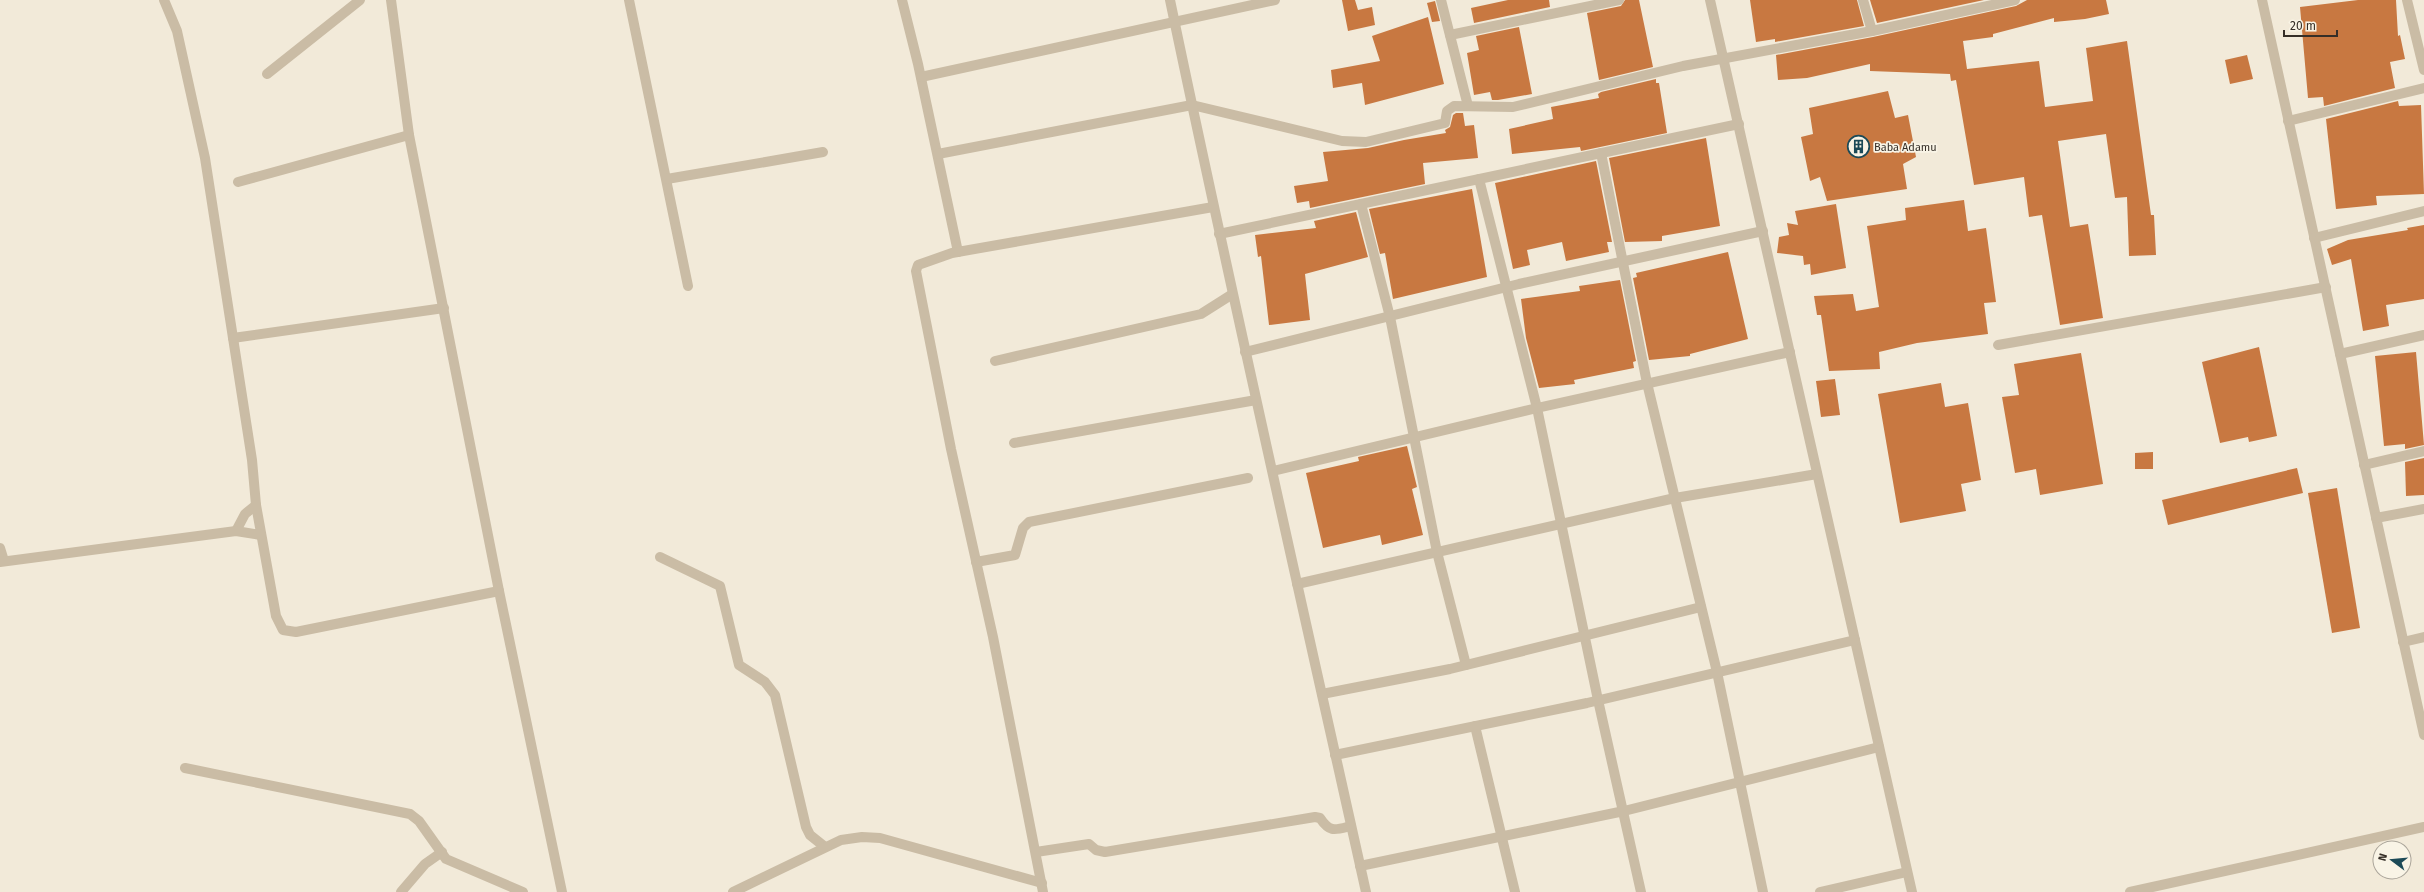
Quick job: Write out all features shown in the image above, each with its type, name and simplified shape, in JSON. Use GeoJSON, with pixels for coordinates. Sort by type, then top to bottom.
{"type":"FeatureCollection","features":[{"type":"Feature","properties":{"kind":"street"},"geometry":{"type":"LineString","coordinates":[[164,0],[177,31],[205,158],[252,460],[256,505],[276,616],[283,630],[296,632],[499,591]]}},
{"type":"Feature","properties":{"kind":"street"},"geometry":{"type":"LineString","coordinates":[[267,74],[360,0]]}},
{"type":"Feature","properties":{"kind":"street"},"geometry":{"type":"LineString","coordinates":[[390,0],[408,135],[444,308],[499,591],[562,892]]}},
{"type":"Feature","properties":{"kind":"street"},"geometry":{"type":"LineString","coordinates":[[629,0],[688,286]]}},
{"type":"Feature","properties":{"kind":"street"},"geometry":{"type":"LineString","coordinates":[[1170,0],[1231,295],[1273,471],[1366,892]]}},
{"type":"Feature","properties":{"kind":"street"},"geometry":{"type":"LineString","coordinates":[[921,77],[1175,23],[1275,0]]}},
{"type":"Feature","properties":{"kind":"street"},"geometry":{"type":"LineString","coordinates":[[1441,0],[1468,106]]}},
{"type":"Feature","properties":{"kind":"street"},"geometry":{"type":"LineString","coordinates":[[1450,35],[1619,0]]}},
{"type":"Feature","properties":{"kind":"street"},"geometry":{"type":"LineString","coordinates":[[1710,0],[1725,60],[1816,474],[1912,892]]}},
{"type":"Feature","properties":{"kind":"street"},"geometry":{"type":"LineString","coordinates":[[1863,0],[1872,31]]}},
{"type":"Feature","properties":{"kind":"street"},"geometry":{"type":"LineString","coordinates":[[938,154],[1192,105],[1342,141],[1366,142],[1445,123],[1447,111],[1454,106],[1513,107],[1683,66],[1725,60],[1872,31],[1985,3],[2015,0]]}},
{"type":"Feature","properties":{"kind":"street"},"geometry":{"type":"LineString","coordinates":[[2262,0],[2424,735]]}},
{"type":"Feature","properties":{"kind":"street"},"geometry":{"type":"LineString","coordinates":[[2407,0],[2424,70]]}},
{"type":"Feature","properties":{"kind":"street"},"geometry":{"type":"LineString","coordinates":[[905,1],[958,252]]}},
{"type":"Feature","properties":{"kind":"street"},"geometry":{"type":"LineString","coordinates":[[2288,121],[2424,88]]}},
{"type":"Feature","properties":{"kind":"street"},"geometry":{"type":"LineString","coordinates":[[1219,234],[1739,124]]}},
{"type":"Feature","properties":{"kind":"street"},"geometry":{"type":"LineString","coordinates":[[238,182],[408,135]]}},
{"type":"Feature","properties":{"kind":"street"},"geometry":{"type":"LineString","coordinates":[[667,179],[823,152]]}},
{"type":"Feature","properties":{"kind":"street"},"geometry":{"type":"LineString","coordinates":[[1601,153],[1647,383],[1717,672],[1762,892]]}},
{"type":"Feature","properties":{"kind":"street"},"geometry":{"type":"LineString","coordinates":[[1479,179],[1537,408],[1584,635],[1641,892]]}},
{"type":"Feature","properties":{"kind":"street"},"geometry":{"type":"LineString","coordinates":[[1361,204],[1390,317],[1437,552],[1466,665]]}},
{"type":"Feature","properties":{"kind":"street"},"geometry":{"type":"LineString","coordinates":[[733,892],[841,840],[862,837],[880,838],[1043,887],[993,637],[951,449],[916,271],[918,265],[958,252],[1213,207]]}},
{"type":"Feature","properties":{"kind":"street"},"geometry":{"type":"LineString","coordinates":[[2314,238],[2424,211]]}},
{"type":"Feature","properties":{"kind":"street"},"geometry":{"type":"LineString","coordinates":[[1245,352],[1506,288],[1763,230]]}},
{"type":"Feature","properties":{"kind":"street"},"geometry":{"type":"LineString","coordinates":[[1998,345],[2326,287]]}},
{"type":"Feature","properties":{"kind":"street"},"geometry":{"type":"LineString","coordinates":[[995,361],[1201,314],[1231,295]]}},
{"type":"Feature","properties":{"kind":"street"},"geometry":{"type":"LineString","coordinates":[[233,338],[444,308]]}},
{"type":"Feature","properties":{"kind":"street"},"geometry":{"type":"LineString","coordinates":[[2340,354],[2424,335]]}},
{"type":"Feature","properties":{"kind":"street"},"geometry":{"type":"LineString","coordinates":[[1273,471],[1537,408],[1790,352]]}},
{"type":"Feature","properties":{"kind":"street"},"geometry":{"type":"LineString","coordinates":[[1014,443],[1256,400]]}},
{"type":"Feature","properties":{"kind":"street"},"geometry":{"type":"LineString","coordinates":[[2364,465],[2424,451]]}},
{"type":"Feature","properties":{"kind":"street"},"geometry":{"type":"LineString","coordinates":[[1297,584],[1675,498],[1816,474]]}},
{"type":"Feature","properties":{"kind":"street"},"geometry":{"type":"LineString","coordinates":[[976,562],[1015,555],[1023,528],[1029,522],[1248,478]]}},
{"type":"Feature","properties":{"kind":"street"},"geometry":{"type":"LineString","coordinates":[[236,531],[245,514],[256,505]]}},
{"type":"Feature","properties":{"kind":"street"},"geometry":{"type":"LineString","coordinates":[[2376,518],[2424,509]]}},
{"type":"Feature","properties":{"kind":"street"},"geometry":{"type":"LineString","coordinates":[[0,548],[2,562],[236,531],[261,535]]}},
{"type":"Feature","properties":{"kind":"street"},"geometry":{"type":"LineString","coordinates":[[660,557],[720,586],[739,665],[764,682],[775,695],[806,827],[810,835],[825,848]]}},
{"type":"Feature","properties":{"kind":"street"},"geometry":{"type":"LineString","coordinates":[[1322,694],[1466,665],[1584,635],[1638,624],[1702,607]]}},
{"type":"Feature","properties":{"kind":"street"},"geometry":{"type":"LineString","coordinates":[[2404,642],[2424,637]]}},
{"type":"Feature","properties":{"kind":"street"},"geometry":{"type":"LineString","coordinates":[[1335,755],[1598,700],[1855,640]]}},
{"type":"Feature","properties":{"kind":"street"},"geometry":{"type":"LineString","coordinates":[[1475,726],[1515,892]]}},
{"type":"Feature","properties":{"kind":"street"},"geometry":{"type":"LineString","coordinates":[[1360,866],[1624,811],[1879,747]]}},
{"type":"Feature","properties":{"kind":"street"},"geometry":{"type":"LineString","coordinates":[[185,768],[410,814],[419,821],[446,859],[523,892]]}},
{"type":"Feature","properties":{"kind":"street"},"geometry":{"type":"LineString","coordinates":[[1036,852],[1089,844],[1096,850],[1105,852],[1315,817],[1320,818],[1327,828],[1334,830],[1351,826]]}},
{"type":"Feature","properties":{"kind":"street"},"geometry":{"type":"LineString","coordinates":[[2130,892],[2424,827]]}},
{"type":"Feature","properties":{"kind":"street"},"geometry":{"type":"LineString","coordinates":[[401,892],[425,864],[442,852]]}},
{"type":"Feature","properties":{"kind":"street"},"geometry":{"type":"LineString","coordinates":[[1820,892],[1907,872]]}},
{"type":"Feature","properties":{"kind":"building"},"geometry":{"type":"Polygon","coordinates":[[[1342,0],[1355,0],[1358,10],[1372,7],[1375,25],[1348,31],[1342,0]]]}},
{"type":"Feature","properties":{"kind":"building"},"geometry":{"type":"Polygon","coordinates":[[[1508,0],[1549,0],[1550,7],[1474,23],[1471,8],[1508,0]]]}},
{"type":"Feature","properties":{"kind":"building"},"geometry":{"type":"Polygon","coordinates":[[[1625,0],[1639,0],[1653,67],[1599,80],[1587,13],[1621,6],[1625,0]]]}},
{"type":"Feature","properties":{"kind":"building"},"geometry":{"type":"Polygon","coordinates":[[[1750,0],[1857,0],[1864,26],[1775,42],[1775,39],[1756,42],[1750,0]]]}},
{"type":"Feature","properties":{"kind":"building"},"geometry":{"type":"Polygon","coordinates":[[[1870,0],[1984,0],[1877,23],[1870,0]]]}},
{"type":"Feature","properties":{"kind":"building"},"geometry":{"type":"Polygon","coordinates":[[[2027,0],[2106,0],[2109,14],[2085,19],[2054,22],[2054,18],[1993,34],[1993,37],[1963,41],[1967,69],[2039,61],[2045,107],[2093,101],[2086,48],[2127,41],[2151,215],[2154,215],[2156,255],[2129,256],[2127,197],[2115,198],[2106,134],[2058,141],[2070,227],[2088,224],[2103,318],[2060,325],[2042,215],[2029,217],[2024,177],[1974,185],[1956,80],[1951,81],[1950,74],[1870,71],[1870,64],[1807,78],[1778,80],[1776,55],[1873,37],[2016,6],[2027,0]]]}},
{"type":"Feature","properties":{"kind":"building"},"geometry":{"type":"Polygon","coordinates":[[[2358,0],[2396,0],[2398,36],[2400,35],[2405,59],[2390,62],[2395,88],[2324,106],[2323,97],[2308,98],[2300,7],[2358,0]]]}},
{"type":"Feature","properties":{"kind":"building"},"geometry":{"type":"Polygon","coordinates":[[[1435,1],[1440,21],[1432,22],[1427,3],[1435,1]]]}},
{"type":"Feature","properties":{"kind":"building"},"geometry":{"type":"Polygon","coordinates":[[[1428,17],[1444,84],[1365,105],[1362,83],[1333,88],[1331,70],[1380,61],[1372,36],[1428,17]]]}},
{"type":"Feature","properties":{"kind":"building"},"geometry":{"type":"Polygon","coordinates":[[[1519,27],[1532,94],[1498,100],[1492,100],[1490,92],[1474,95],[1467,53],[1479,50],[1476,36],[1519,27]]]}},
{"type":"Feature","properties":{"kind":"building"},"geometry":{"type":"Polygon","coordinates":[[[2247,55],[2253,79],[2230,84],[2225,60],[2247,55]]]}},
{"type":"Feature","properties":{"kind":"building"},"geometry":{"type":"Polygon","coordinates":[[[1656,79],[1656,83],[1659,83],[1667,133],[1581,151],[1580,147],[1512,154],[1509,129],[1553,119],[1551,107],[1599,98],[1598,94],[1601,92],[1656,79]]]}},
{"type":"Feature","properties":{"kind":"building","name":"Baba Adamu"},"geometry":{"type":"Polygon","coordinates":[[[1888,91],[1895,118],[1908,115],[1916,157],[1903,164],[1907,189],[1827,201],[1820,177],[1810,181],[1801,137],[1813,134],[1809,108],[1888,91]]]}},
{"type":"Feature","properties":{"kind":"building"},"geometry":{"type":"Polygon","coordinates":[[[2398,101],[2399,106],[2421,105],[2424,194],[2376,196],[2377,205],[2336,209],[2326,119],[2398,101]]]}},
{"type":"Feature","properties":{"kind":"building"},"geometry":{"type":"Polygon","coordinates":[[[1456,113],[1463,113],[1465,126],[1474,125],[1478,158],[1423,163],[1425,184],[1310,208],[1309,201],[1297,203],[1294,186],[1328,181],[1323,152],[1368,148],[1446,133],[1445,130],[1450,127],[1453,115],[1456,113]]]}},
{"type":"Feature","properties":{"kind":"building"},"geometry":{"type":"Polygon","coordinates":[[[1706,138],[1720,226],[1662,236],[1662,241],[1625,242],[1609,158],[1706,138]]]}},
{"type":"Feature","properties":{"kind":"building"},"geometry":{"type":"Polygon","coordinates":[[[1596,161],[1612,242],[1607,242],[1609,252],[1566,261],[1562,242],[1527,250],[1530,265],[1513,269],[1495,183],[1596,161]]]}},
{"type":"Feature","properties":{"kind":"building"},"geometry":{"type":"Polygon","coordinates":[[[1472,189],[1487,277],[1393,299],[1385,253],[1380,254],[1369,209],[1472,189]]]}},
{"type":"Feature","properties":{"kind":"building"},"geometry":{"type":"Polygon","coordinates":[[[1964,200],[1968,231],[1986,228],[1996,302],[1984,303],[1988,334],[1917,343],[1879,352],[1880,369],[1829,371],[1821,315],[1817,315],[1814,296],[1853,294],[1856,311],[1879,307],[1867,226],[1906,220],[1905,208],[1964,200]]]}},
{"type":"Feature","properties":{"kind":"building"},"geometry":{"type":"Polygon","coordinates":[[[1836,204],[1846,268],[1811,275],[1810,264],[1804,265],[1803,256],[1777,253],[1779,237],[1789,235],[1787,223],[1798,225],[1795,211],[1836,204]]]}},
{"type":"Feature","properties":{"kind":"building"},"geometry":{"type":"Polygon","coordinates":[[[1356,212],[1368,257],[1305,274],[1310,320],[1269,325],[1261,256],[1258,257],[1255,235],[1316,228],[1314,221],[1356,212]]]}},
{"type":"Feature","properties":{"kind":"building"},"geometry":{"type":"Polygon","coordinates":[[[2424,225],[2424,299],[2386,305],[2389,326],[2363,331],[2351,259],[2332,265],[2327,249],[2348,240],[2408,230],[2407,228],[2424,225]]]}},
{"type":"Feature","properties":{"kind":"building"},"geometry":{"type":"Polygon","coordinates":[[[1728,252],[1748,339],[1690,354],[1690,356],[1649,360],[1633,278],[1637,277],[1636,273],[1728,252]]]}},
{"type":"Feature","properties":{"kind":"building"},"geometry":{"type":"Polygon","coordinates":[[[1620,280],[1636,361],[1633,362],[1634,368],[1574,380],[1575,384],[1539,388],[1526,338],[1521,299],[1580,291],[1579,286],[1620,280]]]}},
{"type":"Feature","properties":{"kind":"building"},"geometry":{"type":"Polygon","coordinates":[[[2259,347],[2277,436],[2249,442],[2248,437],[2220,443],[2202,362],[2259,347]]]}},
{"type":"Feature","properties":{"kind":"building"},"geometry":{"type":"Polygon","coordinates":[[[2416,352],[2424,445],[2405,449],[2405,444],[2384,446],[2375,356],[2416,352]]]}},
{"type":"Feature","properties":{"kind":"building"},"geometry":{"type":"Polygon","coordinates":[[[2081,353],[2103,484],[2040,495],[2036,469],[2015,473],[2002,397],[2019,395],[2014,364],[2081,353]]]}},
{"type":"Feature","properties":{"kind":"building"},"geometry":{"type":"Polygon","coordinates":[[[1835,379],[1840,415],[1821,417],[1816,381],[1835,379]]]}},
{"type":"Feature","properties":{"kind":"building"},"geometry":{"type":"Polygon","coordinates":[[[1941,383],[1945,407],[1968,403],[1981,480],[1961,484],[1966,511],[1900,523],[1878,394],[1941,383]]]}},
{"type":"Feature","properties":{"kind":"building"},"geometry":{"type":"Polygon","coordinates":[[[1407,446],[1417,487],[1412,489],[1423,535],[1382,545],[1380,535],[1323,548],[1306,473],[1359,461],[1358,457],[1407,446]]]}},
{"type":"Feature","properties":{"kind":"building"},"geometry":{"type":"Polygon","coordinates":[[[2153,452],[2153,469],[2135,469],[2135,453],[2153,452]]]}},
{"type":"Feature","properties":{"kind":"building"},"geometry":{"type":"Polygon","coordinates":[[[2424,458],[2424,495],[2406,496],[2405,462],[2424,458]]]}},
{"type":"Feature","properties":{"kind":"building"},"geometry":{"type":"Polygon","coordinates":[[[2297,468],[2303,493],[2168,525],[2162,500],[2297,468]]]}},
{"type":"Feature","properties":{"kind":"building"},"geometry":{"type":"Polygon","coordinates":[[[2337,488],[2360,628],[2332,633],[2308,493],[2337,488]]]}},
{"type":"Feature","properties":{"kind":"place","name":"Baba Adamu"},"geometry":{"type":"Point","coordinates":[1859,147]}}]}
